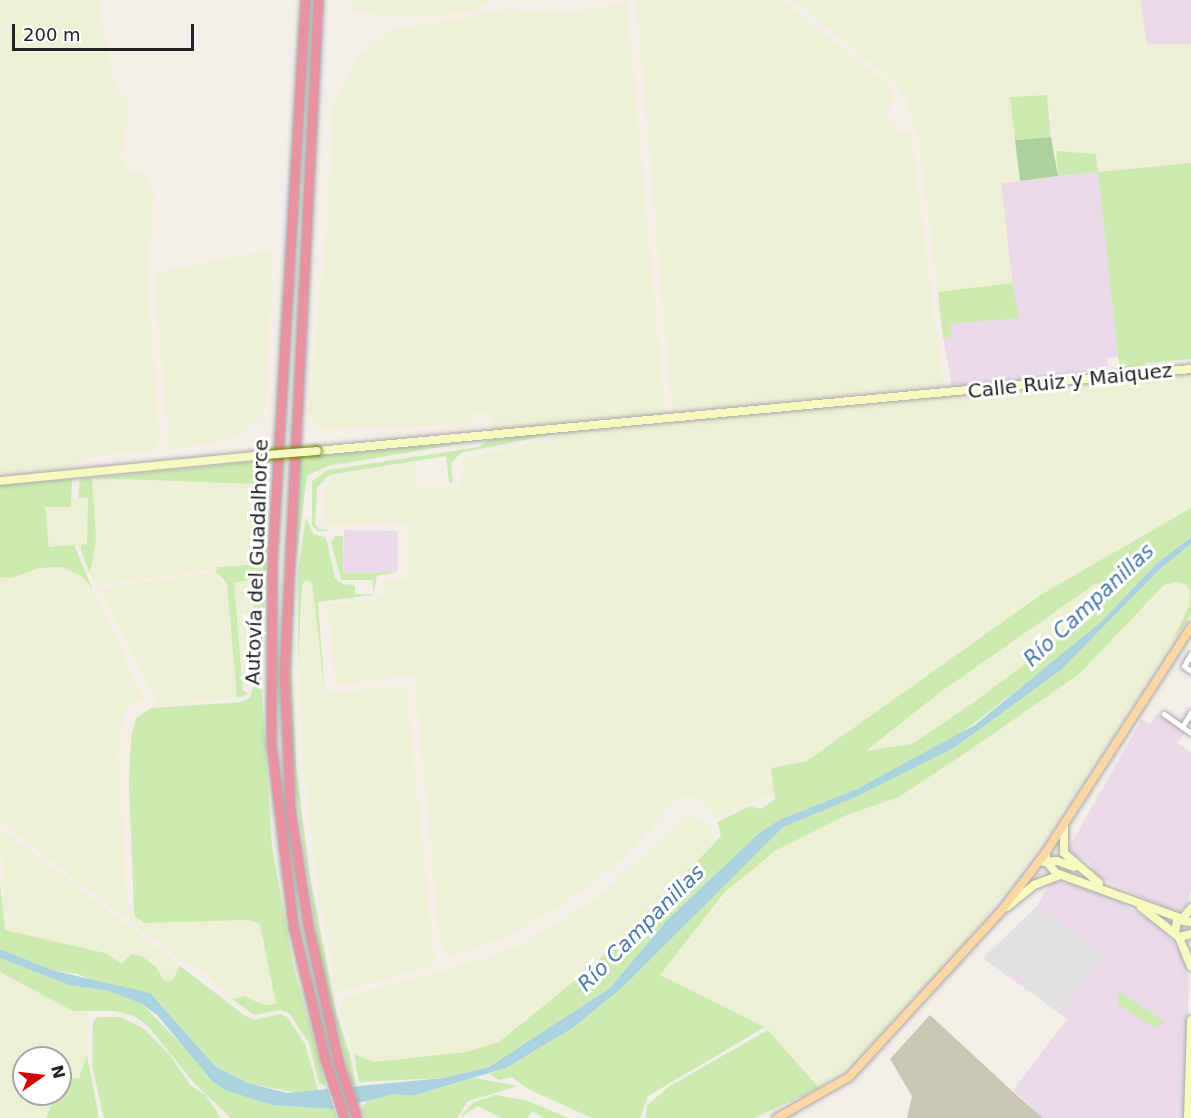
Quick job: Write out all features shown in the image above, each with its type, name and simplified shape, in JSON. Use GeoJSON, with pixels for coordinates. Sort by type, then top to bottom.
{"type":"FeatureCollection","features":[{"type":"Feature","properties":{"kind":"highway","name":"Autovía del Guadalhorce"},"geometry":{"type":"LineString","coordinates":[[304,0],[273,560],[270,743],[293,925],[326,1064],[344,1118]]}},
{"type":"Feature","properties":{"kind":"highway","name":"Autovía del Guadalhorce"},"geometry":{"type":"LineString","coordinates":[[318,0],[284,674],[290,808],[308,925],[338,1060],[357,1118]]}},
{"type":"Feature","properties":{"kind":"main road"},"geometry":{"type":"LineString","coordinates":[[777,1118],[849,1077],[1002,910],[1046,856],[1191,627]]}},
{"type":"Feature","properties":{"kind":"street","name":"Calle Ruiz y Maiquez"},"geometry":{"type":"LineString","coordinates":[[0,481],[1191,369]]}},
{"type":"Feature","properties":{"kind":"street"},"geometry":{"type":"LineString","coordinates":[[1191,654],[1184,666],[1191,671]]}},
{"type":"Feature","properties":{"kind":"street"},"geometry":{"type":"LineString","coordinates":[[1182,727],[1191,712]]}},
{"type":"Feature","properties":{"kind":"street"},"geometry":{"type":"LineString","coordinates":[[1164,714],[1191,733]]}},
{"type":"Feature","properties":{"kind":"street"},"geometry":{"type":"LineString","coordinates":[[1065,824],[1064,853],[1080,871]]}},
{"type":"Feature","properties":{"kind":"street"},"geometry":{"type":"LineString","coordinates":[[1046,856],[1080,871],[1113,892]]}},
{"type":"Feature","properties":{"kind":"street"},"geometry":{"type":"LineString","coordinates":[[1046,856],[1050,868],[1062,875],[1191,922]]}},
{"type":"Feature","properties":{"kind":"street"},"geometry":{"type":"LineString","coordinates":[[1002,910],[1034,885],[1062,875]]}},
{"type":"Feature","properties":{"kind":"street"},"geometry":{"type":"LineString","coordinates":[[1133,901],[1178,936],[1191,934]]}},
{"type":"Feature","properties":{"kind":"street"},"geometry":{"type":"LineString","coordinates":[[1191,909],[1173,925],[1191,967]]}},
{"type":"Feature","properties":{"kind":"street"},"geometry":{"type":"LineString","coordinates":[[1188,1118],[1191,1020]]}},
{"type":"Feature","properties":{"kind":"shaded area"},"geometry":{"type":"Polygon","coordinates":[[[0,0],[98,0],[113,79],[130,104],[121,159],[130,172],[147,175],[154,188],[153,229],[146,268],[160,440],[154,450],[87,457],[73,468],[0,473],[0,0]]]}},
{"type":"Feature","properties":{"kind":"shaded area"},"geometry":{"type":"Polygon","coordinates":[[[352,0],[491,0],[474,11],[431,17],[354,13],[352,0]]]}},
{"type":"Feature","properties":{"kind":"shaded area"},"geometry":{"type":"Polygon","coordinates":[[[636,0],[782,0],[888,84],[896,96],[890,105],[889,116],[899,131],[911,133],[943,385],[672,412],[636,0]]]}},
{"type":"Feature","properties":{"kind":"shaded area"},"geometry":{"type":"Polygon","coordinates":[[[792,0],[1140,0],[1147,45],[1191,44],[1191,163],[1098,172],[1096,154],[1056,151],[1047,95],[1010,97],[1020,181],[1001,183],[1012,283],[938,292],[918,138],[905,97],[891,79],[792,0]]]}},
{"type":"Feature","properties":{"kind":"shaded area"},"geometry":{"type":"Polygon","coordinates":[[[1140,0],[1191,0],[1191,44],[1147,45],[1140,0]]]}},
{"type":"Feature","properties":{"kind":"shaded area"},"geometry":{"type":"Polygon","coordinates":[[[627,2],[665,414],[492,431],[488,410],[474,414],[473,425],[319,429],[308,412],[326,236],[334,105],[357,59],[388,31],[509,9],[562,14],[627,2]]]}},
{"type":"Feature","properties":{"kind":"shaded area"},"geometry":{"type":"Polygon","coordinates":[[[1098,172],[1119,357],[1107,358],[1108,374],[952,388],[943,338],[951,337],[950,324],[1013,289],[1001,183],[1098,172]]]}},
{"type":"Feature","properties":{"kind":"shaded area"},"geometry":{"type":"Polygon","coordinates":[[[273,250],[266,404],[262,417],[233,439],[169,450],[154,273],[273,250]]]}},
{"type":"Feature","properties":{"kind":"shaded area"},"geometry":{"type":"Polygon","coordinates":[[[1191,374],[1191,508],[1042,594],[807,761],[771,768],[775,798],[763,798],[715,818],[697,796],[679,798],[625,855],[583,891],[511,934],[457,955],[445,953],[440,942],[414,675],[336,685],[327,604],[377,599],[385,593],[386,581],[409,578],[408,522],[328,526],[322,520],[323,493],[332,478],[415,462],[418,490],[461,486],[464,458],[556,438],[563,432],[1191,374]]]}},
{"type":"Feature","properties":{"kind":"shaded area"},"geometry":{"type":"Polygon","coordinates":[[[92,478],[256,484],[250,565],[99,585],[94,582],[90,574],[96,538],[92,478]]]}},
{"type":"Feature","properties":{"kind":"shaded area"},"geometry":{"type":"Polygon","coordinates":[[[72,498],[88,498],[87,545],[49,547],[45,507],[71,507],[72,498]]]}},
{"type":"Feature","properties":{"kind":"shaded area"},"geometry":{"type":"Polygon","coordinates":[[[344,530],[398,531],[397,572],[343,573],[344,530]]]}},
{"type":"Feature","properties":{"kind":"shaded area"},"geometry":{"type":"Polygon","coordinates":[[[62,567],[83,577],[93,590],[144,698],[125,710],[118,754],[128,911],[144,923],[248,920],[260,924],[276,1004],[264,1005],[244,996],[232,999],[201,970],[190,967],[0,821],[0,577],[12,578],[40,568],[62,567]]]}},
{"type":"Feature","properties":{"kind":"shaded area"},"geometry":{"type":"Polygon","coordinates":[[[216,572],[227,583],[237,698],[158,706],[99,588],[216,572]]]}},
{"type":"Feature","properties":{"kind":"shaded area"},"geometry":{"type":"Polygon","coordinates":[[[250,579],[254,584],[252,673],[242,673],[234,583],[250,579]]]}},
{"type":"Feature","properties":{"kind":"shaded area"},"geometry":{"type":"Polygon","coordinates":[[[305,579],[312,582],[326,694],[406,685],[435,965],[337,993],[318,893],[303,764],[298,668],[305,579]]]}},
{"type":"Feature","properties":{"kind":"shaded area"},"geometry":{"type":"Polygon","coordinates":[[[1120,582],[1062,636],[974,702],[911,744],[865,752],[939,693],[1095,584],[1120,582]]]}},
{"type":"Feature","properties":{"kind":"shaded area"},"geometry":{"type":"Polygon","coordinates":[[[1176,582],[1185,584],[1190,592],[1189,607],[1172,642],[1046,837],[961,948],[859,1057],[819,1088],[765,1027],[660,975],[741,876],[775,851],[847,815],[899,797],[970,750],[1079,674],[1164,585],[1176,582]]]}},
{"type":"Feature","properties":{"kind":"shaded area"},"geometry":{"type":"Polygon","coordinates":[[[1157,713],[1185,732],[1178,743],[1191,753],[1191,892],[1187,905],[1177,913],[1094,875],[1090,862],[1074,856],[1069,847],[1142,719],[1150,725],[1157,713]]]}},
{"type":"Feature","properties":{"kind":"shaded area"},"geometry":{"type":"Polygon","coordinates":[[[689,814],[708,824],[714,833],[713,845],[594,965],[499,1042],[466,1052],[373,1062],[354,1054],[341,1014],[343,998],[484,959],[520,945],[595,900],[689,814]]]}},
{"type":"Feature","properties":{"kind":"shaded area"},"geometry":{"type":"Polygon","coordinates":[[[0,828],[180,966],[172,981],[164,981],[156,967],[122,964],[105,953],[5,930],[0,828]]]}},
{"type":"Feature","properties":{"kind":"shaded area"},"geometry":{"type":"Polygon","coordinates":[[[1052,881],[1080,885],[1120,902],[1157,925],[1180,949],[1189,978],[1186,1118],[1043,1118],[1013,1090],[1067,1019],[983,958],[1036,907],[1052,881]]]}},
{"type":"Feature","properties":{"kind":"shaded area"},"geometry":{"type":"Polygon","coordinates":[[[1036,907],[1105,956],[1058,1012],[1024,988],[1024,980],[1015,973],[1007,976],[983,958],[1036,907]]]}},
{"type":"Feature","properties":{"kind":"shaded area"},"geometry":{"type":"Polygon","coordinates":[[[0,972],[73,1011],[89,1013],[87,1055],[79,1078],[72,1078],[72,1046],[12,1046],[12,1106],[51,1106],[46,1118],[0,1118],[0,972]]]}},
{"type":"Feature","properties":{"kind":"shaded area"},"geometry":{"type":"Polygon","coordinates":[[[930,1015],[1043,1118],[907,1118],[912,1096],[890,1059],[930,1015]]]}},
{"type":"Feature","properties":{"kind":"green space"},"geometry":{"type":"Polygon","coordinates":[[[1047,95],[1051,137],[1015,140],[1010,97],[1047,95]]]}},
{"type":"Feature","properties":{"kind":"green space"},"geometry":{"type":"Polygon","coordinates":[[[1051,137],[1058,176],[1020,181],[1015,140],[1051,137]]]}},
{"type":"Feature","properties":{"kind":"green space"},"geometry":{"type":"Polygon","coordinates":[[[1056,151],[1096,154],[1098,172],[1058,176],[1056,151]]]}},
{"type":"Feature","properties":{"kind":"green space"},"geometry":{"type":"Polygon","coordinates":[[[1191,163],[1191,359],[1145,363],[1145,372],[1120,373],[1098,172],[1191,163]]]}},
{"type":"Feature","properties":{"kind":"green space"},"geometry":{"type":"Polygon","coordinates":[[[1012,283],[1019,318],[950,324],[952,337],[943,338],[938,292],[1012,283]]]}},
{"type":"Feature","properties":{"kind":"green space"},"geometry":{"type":"Polygon","coordinates":[[[563,432],[461,453],[451,463],[453,482],[449,483],[446,456],[329,475],[317,488],[315,523],[319,529],[333,531],[318,531],[312,526],[312,481],[328,470],[479,447],[488,440],[563,432]]]}},
{"type":"Feature","properties":{"kind":"green space"},"geometry":{"type":"Polygon","coordinates":[[[476,441],[328,466],[308,475],[306,485],[294,574],[292,669],[296,765],[309,871],[336,1012],[350,1055],[356,1085],[352,1086],[320,960],[294,780],[288,669],[298,457],[476,441]]]}},
{"type":"Feature","properties":{"kind":"green space"},"geometry":{"type":"Polygon","coordinates":[[[270,460],[261,681],[272,847],[293,964],[326,1085],[319,1084],[309,1043],[289,1013],[280,1010],[254,1015],[232,999],[244,996],[264,1005],[276,1004],[260,924],[248,920],[144,923],[134,915],[129,783],[131,739],[136,718],[151,708],[241,702],[250,698],[254,684],[254,584],[250,579],[234,583],[243,690],[248,694],[237,698],[227,583],[216,572],[217,567],[250,565],[256,484],[92,478],[270,460]]]}},
{"type":"Feature","properties":{"kind":"green space"},"geometry":{"type":"Polygon","coordinates":[[[92,478],[96,538],[90,574],[81,550],[81,545],[87,544],[88,498],[78,498],[80,479],[92,478]]]}},
{"type":"Feature","properties":{"kind":"green space"},"geometry":{"type":"Polygon","coordinates":[[[72,479],[71,507],[45,507],[49,547],[74,545],[93,590],[83,577],[62,567],[39,568],[12,578],[0,577],[0,485],[72,479]]]}},
{"type":"Feature","properties":{"kind":"green space"},"geometry":{"type":"Polygon","coordinates":[[[1191,508],[1191,537],[1157,563],[1101,622],[1055,661],[952,740],[857,789],[779,820],[758,834],[667,920],[610,988],[489,1067],[443,1078],[359,1082],[354,1054],[374,1062],[466,1052],[499,1042],[594,965],[713,845],[721,835],[717,822],[750,806],[761,809],[775,799],[771,768],[807,761],[1042,594],[1191,508]],[[1119,582],[1095,584],[939,693],[866,751],[912,744],[974,702],[1062,636],[1119,582]]]}},
{"type":"Feature","properties":{"kind":"green space"},"geometry":{"type":"Polygon","coordinates":[[[306,517],[313,534],[325,537],[335,578],[343,584],[355,585],[355,594],[373,594],[373,580],[341,580],[331,542],[335,536],[343,536],[343,573],[397,572],[377,576],[373,595],[318,602],[325,694],[312,583],[306,580],[302,585],[298,668],[298,571],[306,517]]]}},
{"type":"Feature","properties":{"kind":"green space"},"geometry":{"type":"Polygon","coordinates":[[[1191,544],[1191,615],[1172,642],[1189,606],[1190,592],[1185,584],[1176,582],[1164,585],[1079,674],[970,750],[899,797],[847,815],[775,851],[725,892],[660,975],[765,1027],[648,1096],[640,1118],[592,1118],[528,1089],[512,1077],[499,1080],[489,1074],[506,1068],[574,1027],[624,986],[783,826],[858,796],[954,748],[1061,670],[1161,568],[1191,544]]]}},
{"type":"Feature","properties":{"kind":"green space"},"geometry":{"type":"Polygon","coordinates":[[[0,882],[5,930],[105,953],[122,964],[131,954],[143,957],[156,967],[164,981],[172,981],[180,966],[244,1015],[254,1020],[280,1014],[287,1017],[305,1044],[318,1090],[302,1094],[248,1083],[216,1067],[168,1013],[78,974],[55,971],[0,949],[0,882]]]}},
{"type":"Feature","properties":{"kind":"green space"},"geometry":{"type":"Polygon","coordinates":[[[0,958],[69,985],[109,991],[142,1004],[227,1091],[272,1105],[334,1109],[337,1118],[231,1118],[195,1084],[147,1025],[134,1016],[116,1011],[73,1011],[0,972],[0,958]]]}},
{"type":"Feature","properties":{"kind":"green space"},"geometry":{"type":"Polygon","coordinates":[[[1119,991],[1141,1006],[1139,1009],[1146,1009],[1165,1022],[1153,1027],[1118,1004],[1119,991]]]}},
{"type":"Feature","properties":{"kind":"green space"},"geometry":{"type":"Polygon","coordinates":[[[98,1017],[121,1017],[143,1028],[169,1054],[191,1086],[205,1094],[221,1118],[104,1118],[92,1065],[93,1021],[98,1017]]]}},
{"type":"Feature","properties":{"kind":"green space"},"geometry":{"type":"Polygon","coordinates":[[[768,1030],[819,1088],[755,1118],[646,1118],[647,1105],[670,1086],[768,1030]]]}},
{"type":"Feature","properties":{"kind":"green space"},"geometry":{"type":"Polygon","coordinates":[[[87,1055],[99,1118],[46,1118],[51,1106],[72,1106],[72,1078],[79,1078],[87,1055]]]}},
{"type":"Feature","properties":{"kind":"green space"},"geometry":{"type":"Polygon","coordinates":[[[474,1078],[518,1086],[468,1101],[457,1118],[365,1118],[362,1111],[366,1101],[395,1094],[412,1096],[474,1078]]]}},
{"type":"Feature","properties":{"kind":"green space"},"geometry":{"type":"Polygon","coordinates":[[[496,1095],[528,1101],[569,1118],[544,1118],[532,1111],[528,1118],[501,1118],[478,1106],[459,1118],[474,1102],[496,1095]]]}},
{"type":"Feature","properties":{"kind":"water"},"geometry":{"type":"Polygon","coordinates":[[[1191,537],[1191,544],[1161,568],[1061,670],[954,748],[858,796],[783,827],[624,986],[574,1027],[506,1068],[412,1096],[395,1094],[334,1109],[272,1105],[227,1091],[213,1082],[158,1016],[142,1004],[109,991],[69,985],[0,958],[0,949],[55,971],[150,993],[216,1067],[248,1083],[287,1093],[443,1078],[489,1067],[610,988],[667,920],[758,834],[779,820],[857,789],[975,725],[1101,622],[1157,563],[1191,537]]]}},
{"type":"Feature","properties":{"kind":"pier"},"geometry":{"type":"Polygon","coordinates":[[[344,1058],[362,1118],[337,1118],[320,1065],[344,1058]]]}},
{"type":"Feature","properties":{"kind":"water label","name":"Río Campanillas"},"geometry":{"type":"Point","coordinates":[1089,605]}},
{"type":"Feature","properties":{"kind":"water label","name":"Río Campanillas"},"geometry":{"type":"Point","coordinates":[641,928]}}]}
